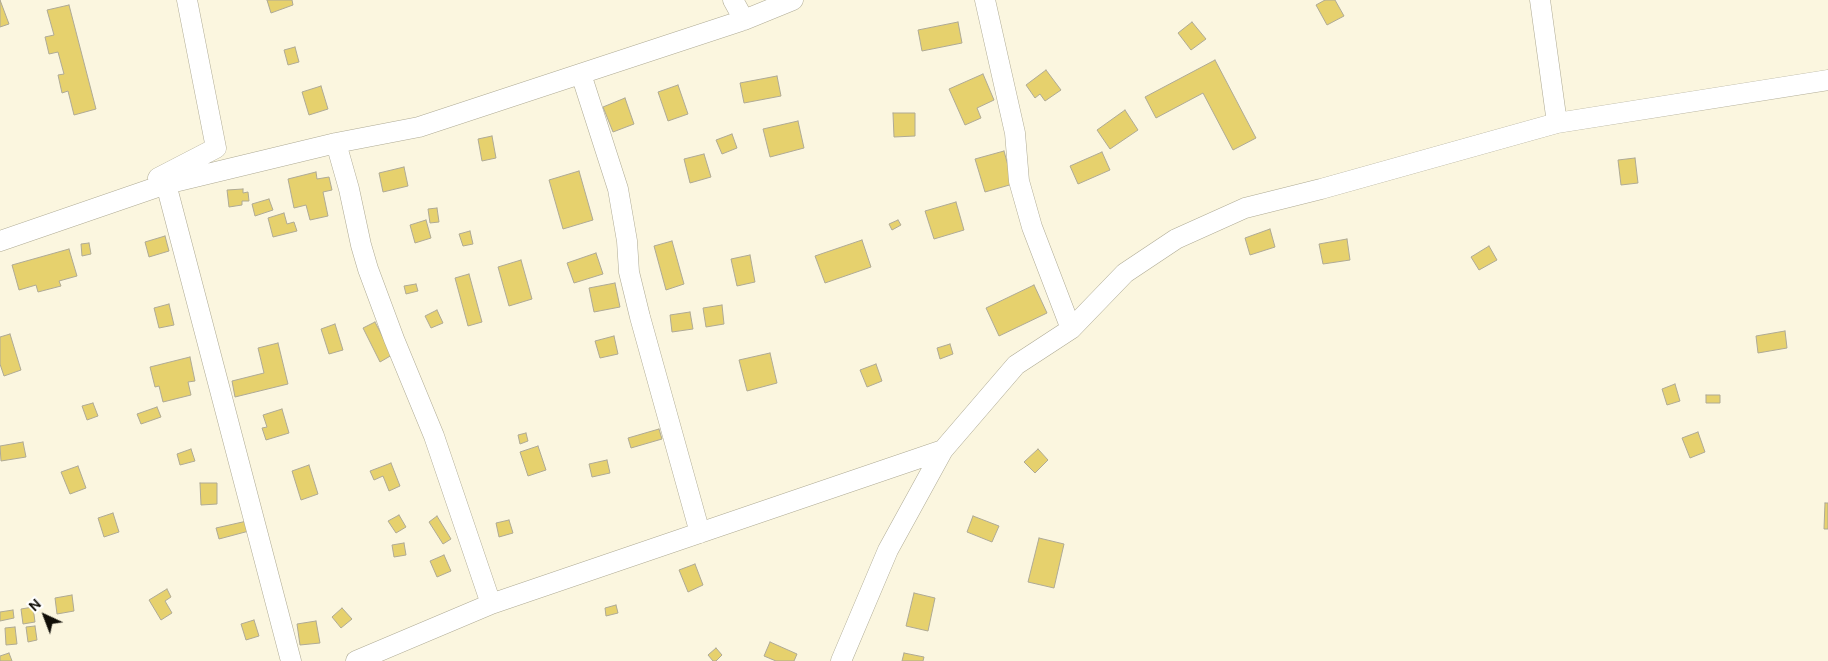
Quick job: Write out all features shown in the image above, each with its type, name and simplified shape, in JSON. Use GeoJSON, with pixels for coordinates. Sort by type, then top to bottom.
{"type":"FeatureCollection","features":[{"type":"Feature","properties":{"kind":"street"},"geometry":{"type":"LineString","coordinates":[[107,204],[216,148],[187,0]]}},
{"type":"Feature","properties":{"kind":"street"},"geometry":{"type":"LineString","coordinates":[[733,0],[744,20]]}},
{"type":"Feature","properties":{"kind":"street"},"geometry":{"type":"LineString","coordinates":[[0,241],[166,184],[336,143],[419,127],[744,20],[793,0]]}},
{"type":"Feature","properties":{"kind":"street"},"geometry":{"type":"LineString","coordinates":[[985,0],[1015,133],[1022,191],[1032,228],[1071,329]]}},
{"type":"Feature","properties":{"kind":"street"},"geometry":{"type":"LineString","coordinates":[[1540,0],[1557,123]]}},
{"type":"Feature","properties":{"kind":"street"},"geometry":{"type":"LineString","coordinates":[[581,74],[618,189],[627,241],[629,272],[700,533]]}},
{"type":"Feature","properties":{"kind":"street"},"geometry":{"type":"LineString","coordinates":[[840,661],[888,550],[943,450],[1016,365],[1071,329],[1125,273],[1176,239],[1245,208],[1322,189],[1557,123],[1828,80]]}},
{"type":"Feature","properties":{"kind":"street"},"geometry":{"type":"LineString","coordinates":[[336,143],[349,189],[360,246],[394,339],[434,436],[491,604]]}},
{"type":"Feature","properties":{"kind":"street"},"geometry":{"type":"LineString","coordinates":[[166,184],[291,661]]}},
{"type":"Feature","properties":{"kind":"street"},"geometry":{"type":"LineString","coordinates":[[356,661],[491,604],[943,450]]}},
{"type":"Feature","properties":{"kind":"building"},"geometry":{"type":"Polygon","coordinates":[[[0,0],[9,24],[0,27],[0,0]]]}},
{"type":"Feature","properties":{"kind":"building"},"geometry":{"type":"Polygon","coordinates":[[[267,0],[292,0],[293,5],[271,13],[267,0]]]}},
{"type":"Feature","properties":{"kind":"building"},"geometry":{"type":"Polygon","coordinates":[[[1325,0],[1335,0],[1344,16],[1327,25],[1316,5],[1325,0]]]}},
{"type":"Feature","properties":{"kind":"building"},"geometry":{"type":"Polygon","coordinates":[[[69,5],[96,109],[74,115],[68,91],[62,93],[58,75],[64,74],[58,52],[49,54],[45,37],[54,35],[47,10],[69,5]]]}},
{"type":"Feature","properties":{"kind":"building"},"geometry":{"type":"Polygon","coordinates":[[[958,22],[962,43],[922,51],[918,30],[958,22]]]}},
{"type":"Feature","properties":{"kind":"building"},"geometry":{"type":"Polygon","coordinates":[[[1192,22],[1206,39],[1191,50],[1178,33],[1192,22]]]}},
{"type":"Feature","properties":{"kind":"building"},"geometry":{"type":"Polygon","coordinates":[[[295,47],[299,62],[288,65],[284,50],[295,47]]]}},
{"type":"Feature","properties":{"kind":"building"},"geometry":{"type":"Polygon","coordinates":[[[1215,60],[1256,138],[1233,150],[1203,93],[1156,118],[1145,97],[1215,60]]]}},
{"type":"Feature","properties":{"kind":"building"},"geometry":{"type":"Polygon","coordinates":[[[1046,70],[1061,90],[1045,101],[1040,94],[1035,98],[1026,85],[1046,70]]]}},
{"type":"Feature","properties":{"kind":"building"},"geometry":{"type":"Polygon","coordinates":[[[983,74],[994,100],[977,108],[981,118],[965,125],[949,89],[983,74]]]}},
{"type":"Feature","properties":{"kind":"building"},"geometry":{"type":"Polygon","coordinates":[[[777,76],[781,96],[744,103],[740,83],[777,76]]]}},
{"type":"Feature","properties":{"kind":"building"},"geometry":{"type":"Polygon","coordinates":[[[678,85],[688,114],[668,121],[658,92],[678,85]]]}},
{"type":"Feature","properties":{"kind":"building"},"geometry":{"type":"Polygon","coordinates":[[[321,86],[328,109],[309,115],[302,92],[321,86]]]}},
{"type":"Feature","properties":{"kind":"building"},"geometry":{"type":"Polygon","coordinates":[[[625,98],[634,124],[613,132],[603,107],[625,98]]]}},
{"type":"Feature","properties":{"kind":"building"},"geometry":{"type":"Polygon","coordinates":[[[1125,110],[1138,130],[1110,149],[1097,130],[1125,110]]]}},
{"type":"Feature","properties":{"kind":"building"},"geometry":{"type":"Polygon","coordinates":[[[893,113],[915,113],[915,136],[894,137],[893,113]]]}},
{"type":"Feature","properties":{"kind":"building"},"geometry":{"type":"Polygon","coordinates":[[[798,121],[804,148],[770,157],[763,129],[798,121]]]}},
{"type":"Feature","properties":{"kind":"building"},"geometry":{"type":"Polygon","coordinates":[[[732,134],[737,148],[722,154],[716,140],[732,134]]]}},
{"type":"Feature","properties":{"kind":"building"},"geometry":{"type":"Polygon","coordinates":[[[492,136],[496,158],[482,161],[478,139],[492,136]]]}},
{"type":"Feature","properties":{"kind":"building"},"geometry":{"type":"Polygon","coordinates":[[[1004,151],[1013,184],[985,192],[975,159],[1004,151]]]}},
{"type":"Feature","properties":{"kind":"building"},"geometry":{"type":"Polygon","coordinates":[[[1102,152],[1110,170],[1078,184],[1070,166],[1102,152]]]}},
{"type":"Feature","properties":{"kind":"building"},"geometry":{"type":"Polygon","coordinates":[[[704,154],[711,177],[690,183],[684,159],[704,154]]]}},
{"type":"Feature","properties":{"kind":"building"},"geometry":{"type":"Polygon","coordinates":[[[1635,158],[1638,183],[1621,185],[1618,160],[1635,158]]]}},
{"type":"Feature","properties":{"kind":"building"},"geometry":{"type":"Polygon","coordinates":[[[404,167],[408,186],[383,192],[379,173],[404,167]]]}},
{"type":"Feature","properties":{"kind":"building"},"geometry":{"type":"Polygon","coordinates":[[[579,171],[593,220],[563,229],[549,180],[579,171]]]}},
{"type":"Feature","properties":{"kind":"building"},"geometry":{"type":"Polygon","coordinates":[[[316,172],[317,179],[329,177],[332,190],[323,192],[328,216],[310,220],[306,205],[294,208],[288,179],[316,172]]]}},
{"type":"Feature","properties":{"kind":"building"},"geometry":{"type":"Polygon","coordinates":[[[243,189],[243,193],[248,192],[249,201],[242,201],[242,205],[229,207],[227,190],[243,189]]]}},
{"type":"Feature","properties":{"kind":"building"},"geometry":{"type":"Polygon","coordinates":[[[269,199],[273,210],[255,216],[252,204],[269,199]]]}},
{"type":"Feature","properties":{"kind":"building"},"geometry":{"type":"Polygon","coordinates":[[[956,202],[964,230],[934,239],[925,211],[956,202]]]}},
{"type":"Feature","properties":{"kind":"building"},"geometry":{"type":"Polygon","coordinates":[[[437,208],[439,222],[430,223],[428,209],[437,208]]]}},
{"type":"Feature","properties":{"kind":"building"},"geometry":{"type":"Polygon","coordinates":[[[284,213],[287,224],[294,222],[297,231],[273,237],[268,218],[284,213]]]}},
{"type":"Feature","properties":{"kind":"building"},"geometry":{"type":"Polygon","coordinates":[[[426,220],[431,238],[415,243],[410,225],[426,220]]]}},
{"type":"Feature","properties":{"kind":"building"},"geometry":{"type":"Polygon","coordinates":[[[898,220],[901,225],[892,230],[889,224],[898,220]]]}},
{"type":"Feature","properties":{"kind":"building"},"geometry":{"type":"Polygon","coordinates":[[[1270,229],[1275,247],[1250,255],[1245,238],[1270,229]]]}},
{"type":"Feature","properties":{"kind":"building"},"geometry":{"type":"Polygon","coordinates":[[[470,231],[473,244],[463,246],[459,234],[470,231]]]}},
{"type":"Feature","properties":{"kind":"building"},"geometry":{"type":"Polygon","coordinates":[[[165,236],[169,251],[149,257],[145,242],[165,236]]]}},
{"type":"Feature","properties":{"kind":"building"},"geometry":{"type":"Polygon","coordinates":[[[1347,239],[1350,260],[1323,264],[1319,244],[1347,239]]]}},
{"type":"Feature","properties":{"kind":"building"},"geometry":{"type":"Polygon","coordinates":[[[862,240],[871,267],[825,283],[815,256],[862,240]]]}},
{"type":"Feature","properties":{"kind":"building"},"geometry":{"type":"Polygon","coordinates":[[[672,241],[684,284],[666,290],[654,246],[672,241]]]}},
{"type":"Feature","properties":{"kind":"building"},"geometry":{"type":"Polygon","coordinates":[[[89,243],[91,254],[82,256],[81,244],[89,243]]]}},
{"type":"Feature","properties":{"kind":"building"},"geometry":{"type":"Polygon","coordinates":[[[1489,246],[1497,260],[1479,270],[1471,257],[1489,246]]]}},
{"type":"Feature","properties":{"kind":"building"},"geometry":{"type":"Polygon","coordinates":[[[69,249],[77,276],[59,281],[61,286],[38,292],[36,285],[19,290],[12,265],[69,249]]]}},
{"type":"Feature","properties":{"kind":"building"},"geometry":{"type":"Polygon","coordinates":[[[596,253],[603,274],[574,283],[567,263],[596,253]]]}},
{"type":"Feature","properties":{"kind":"building"},"geometry":{"type":"Polygon","coordinates":[[[750,255],[755,282],[737,286],[731,259],[750,255]]]}},
{"type":"Feature","properties":{"kind":"building"},"geometry":{"type":"Polygon","coordinates":[[[521,260],[532,299],[509,306],[498,267],[521,260]]]}},
{"type":"Feature","properties":{"kind":"building"},"geometry":{"type":"Polygon","coordinates":[[[469,274],[482,322],[468,326],[455,278],[469,274]]]}},
{"type":"Feature","properties":{"kind":"building"},"geometry":{"type":"Polygon","coordinates":[[[615,283],[620,307],[594,312],[589,288],[615,283]]]}},
{"type":"Feature","properties":{"kind":"building"},"geometry":{"type":"Polygon","coordinates":[[[416,284],[418,291],[406,294],[404,286],[416,284]]]}},
{"type":"Feature","properties":{"kind":"building"},"geometry":{"type":"Polygon","coordinates":[[[1034,285],[1047,313],[999,336],[986,308],[1034,285]]]}},
{"type":"Feature","properties":{"kind":"building"},"geometry":{"type":"Polygon","coordinates":[[[169,304],[174,325],[159,328],[154,308],[169,304]]]}},
{"type":"Feature","properties":{"kind":"building"},"geometry":{"type":"Polygon","coordinates":[[[722,305],[724,324],[706,327],[703,308],[722,305]]]}},
{"type":"Feature","properties":{"kind":"building"},"geometry":{"type":"Polygon","coordinates":[[[437,310],[443,323],[431,328],[425,316],[437,310]]]}},
{"type":"Feature","properties":{"kind":"building"},"geometry":{"type":"Polygon","coordinates":[[[690,312],[693,329],[672,332],[670,315],[690,312]]]}},
{"type":"Feature","properties":{"kind":"building"},"geometry":{"type":"Polygon","coordinates":[[[375,322],[392,355],[380,362],[363,328],[375,322]]]}},
{"type":"Feature","properties":{"kind":"building"},"geometry":{"type":"Polygon","coordinates":[[[335,324],[343,350],[329,354],[321,329],[335,324]]]}},
{"type":"Feature","properties":{"kind":"building"},"geometry":{"type":"Polygon","coordinates":[[[1785,331],[1787,348],[1758,353],[1756,336],[1785,331]]]}},
{"type":"Feature","properties":{"kind":"building"},"geometry":{"type":"Polygon","coordinates":[[[10,334],[21,370],[4,376],[0,364],[0,337],[10,334]]]}},
{"type":"Feature","properties":{"kind":"building"},"geometry":{"type":"Polygon","coordinates":[[[614,336],[618,354],[600,358],[595,341],[614,336]]]}},
{"type":"Feature","properties":{"kind":"building"},"geometry":{"type":"Polygon","coordinates":[[[278,343],[288,384],[235,397],[232,381],[264,373],[258,348],[278,343]]]}},
{"type":"Feature","properties":{"kind":"building"},"geometry":{"type":"Polygon","coordinates":[[[950,344],[953,354],[940,359],[937,348],[950,344]]]}},
{"type":"Feature","properties":{"kind":"building"},"geometry":{"type":"Polygon","coordinates":[[[770,353],[777,383],[747,391],[739,360],[770,353]]]}},
{"type":"Feature","properties":{"kind":"building"},"geometry":{"type":"Polygon","coordinates":[[[190,357],[195,381],[188,382],[191,395],[163,402],[159,386],[155,387],[150,367],[190,357]]]}},
{"type":"Feature","properties":{"kind":"building"},"geometry":{"type":"Polygon","coordinates":[[[876,364],[882,381],[867,387],[860,370],[876,364]]]}},
{"type":"Feature","properties":{"kind":"building"},"geometry":{"type":"Polygon","coordinates":[[[1675,384],[1680,401],[1667,405],[1662,389],[1675,384]]]}},
{"type":"Feature","properties":{"kind":"building"},"geometry":{"type":"Polygon","coordinates":[[[1706,395],[1720,395],[1720,403],[1706,403],[1706,395]]]}},
{"type":"Feature","properties":{"kind":"building"},"geometry":{"type":"Polygon","coordinates":[[[93,403],[98,416],[87,420],[82,406],[93,403]]]}},
{"type":"Feature","properties":{"kind":"building"},"geometry":{"type":"Polygon","coordinates":[[[157,407],[161,417],[141,424],[137,414],[157,407]]]}},
{"type":"Feature","properties":{"kind":"building"},"geometry":{"type":"Polygon","coordinates":[[[282,409],[289,433],[266,440],[262,428],[267,427],[263,415],[282,409]]]}},
{"type":"Feature","properties":{"kind":"building"},"geometry":{"type":"Polygon","coordinates":[[[659,429],[662,439],[631,448],[628,438],[659,429]]]}},
{"type":"Feature","properties":{"kind":"building"},"geometry":{"type":"Polygon","coordinates":[[[1698,432],[1705,452],[1690,458],[1682,438],[1698,432]]]}},
{"type":"Feature","properties":{"kind":"building"},"geometry":{"type":"Polygon","coordinates":[[[526,433],[528,441],[520,444],[518,435],[526,433]]]}},
{"type":"Feature","properties":{"kind":"building"},"geometry":{"type":"Polygon","coordinates":[[[23,442],[26,457],[1,461],[0,446],[23,442]]]}},
{"type":"Feature","properties":{"kind":"building"},"geometry":{"type":"Polygon","coordinates":[[[538,446],[546,470],[528,476],[520,452],[538,446]]]}},
{"type":"Feature","properties":{"kind":"building"},"geometry":{"type":"Polygon","coordinates":[[[191,449],[195,461],[180,465],[177,454],[191,449]]]}},
{"type":"Feature","properties":{"kind":"building"},"geometry":{"type":"Polygon","coordinates":[[[1038,449],[1048,460],[1035,473],[1024,462],[1038,449]]]}},
{"type":"Feature","properties":{"kind":"building"},"geometry":{"type":"Polygon","coordinates":[[[607,460],[610,473],[592,477],[589,464],[607,460]]]}},
{"type":"Feature","properties":{"kind":"building"},"geometry":{"type":"Polygon","coordinates":[[[391,463],[400,486],[389,491],[383,476],[374,480],[370,471],[391,463]]]}},
{"type":"Feature","properties":{"kind":"building"},"geometry":{"type":"Polygon","coordinates":[[[309,465],[318,494],[301,500],[292,471],[309,465]]]}},
{"type":"Feature","properties":{"kind":"building"},"geometry":{"type":"Polygon","coordinates":[[[78,466],[86,488],[70,494],[61,472],[78,466]]]}},
{"type":"Feature","properties":{"kind":"building"},"geometry":{"type":"Polygon","coordinates":[[[200,483],[217,483],[217,504],[201,505],[200,483]]]}},
{"type":"Feature","properties":{"kind":"building"},"geometry":{"type":"Polygon","coordinates":[[[1825,503],[1828,503],[1828,529],[1824,529],[1825,503]]]}},
{"type":"Feature","properties":{"kind":"building"},"geometry":{"type":"Polygon","coordinates":[[[113,513],[119,532],[104,537],[98,518],[113,513]]]}},
{"type":"Feature","properties":{"kind":"building"},"geometry":{"type":"Polygon","coordinates":[[[399,515],[406,527],[396,533],[388,521],[399,515]]]}},
{"type":"Feature","properties":{"kind":"building"},"geometry":{"type":"Polygon","coordinates":[[[437,516],[451,539],[443,544],[429,522],[437,516]]]}},
{"type":"Feature","properties":{"kind":"building"},"geometry":{"type":"Polygon","coordinates":[[[973,516],[999,526],[992,542],[967,532],[973,516]]]}},
{"type":"Feature","properties":{"kind":"building"},"geometry":{"type":"Polygon","coordinates":[[[509,520],[513,533],[499,537],[496,523],[509,520]]]}},
{"type":"Feature","properties":{"kind":"building"},"geometry":{"type":"Polygon","coordinates":[[[247,521],[249,531],[219,539],[216,528],[247,521]]]}},
{"type":"Feature","properties":{"kind":"building"},"geometry":{"type":"Polygon","coordinates":[[[1039,538],[1064,544],[1054,588],[1028,582],[1039,538]]]}},
{"type":"Feature","properties":{"kind":"building"},"geometry":{"type":"Polygon","coordinates":[[[404,543],[406,555],[394,557],[392,545],[404,543]]]}},
{"type":"Feature","properties":{"kind":"building"},"geometry":{"type":"Polygon","coordinates":[[[444,555],[451,571],[437,577],[430,561],[444,555]]]}},
{"type":"Feature","properties":{"kind":"building"},"geometry":{"type":"Polygon","coordinates":[[[695,564],[703,585],[688,592],[679,570],[695,564]]]}},
{"type":"Feature","properties":{"kind":"building"},"geometry":{"type":"Polygon","coordinates":[[[167,589],[171,597],[165,601],[172,613],[161,620],[149,600],[167,589]]]}},
{"type":"Feature","properties":{"kind":"building"},"geometry":{"type":"Polygon","coordinates":[[[914,593],[935,598],[928,631],[906,626],[914,593]]]}},
{"type":"Feature","properties":{"kind":"building"},"geometry":{"type":"Polygon","coordinates":[[[72,595],[74,611],[57,614],[55,598],[72,595]]]}},
{"type":"Feature","properties":{"kind":"building"},"geometry":{"type":"Polygon","coordinates":[[[616,605],[618,613],[606,616],[605,608],[616,605]]]}},
{"type":"Feature","properties":{"kind":"building"},"geometry":{"type":"Polygon","coordinates":[[[33,607],[35,622],[23,624],[21,609],[33,607]]]}},
{"type":"Feature","properties":{"kind":"building"},"geometry":{"type":"Polygon","coordinates":[[[342,608],[352,619],[341,628],[332,617],[342,608]]]}},
{"type":"Feature","properties":{"kind":"building"},"geometry":{"type":"Polygon","coordinates":[[[13,610],[14,618],[0,621],[0,612],[13,610]]]}},
{"type":"Feature","properties":{"kind":"building"},"geometry":{"type":"Polygon","coordinates":[[[254,620],[259,636],[246,640],[241,624],[254,620]]]}},
{"type":"Feature","properties":{"kind":"building"},"geometry":{"type":"Polygon","coordinates":[[[316,621],[320,643],[300,645],[297,624],[316,621]]]}},
{"type":"Feature","properties":{"kind":"building"},"geometry":{"type":"Polygon","coordinates":[[[35,626],[37,640],[28,642],[26,627],[35,626]]]}},
{"type":"Feature","properties":{"kind":"building"},"geometry":{"type":"Polygon","coordinates":[[[15,627],[17,644],[6,645],[5,628],[15,627]]]}},
{"type":"Feature","properties":{"kind":"building"},"geometry":{"type":"Polygon","coordinates":[[[770,642],[797,654],[794,661],[776,661],[764,656],[770,642]]]}},
{"type":"Feature","properties":{"kind":"building"},"geometry":{"type":"Polygon","coordinates":[[[716,648],[722,655],[716,661],[713,661],[708,655],[716,648]]]}},
{"type":"Feature","properties":{"kind":"building"},"geometry":{"type":"Polygon","coordinates":[[[9,653],[12,661],[0,661],[0,656],[9,653]]]}},
{"type":"Feature","properties":{"kind":"building"},"geometry":{"type":"Polygon","coordinates":[[[904,653],[924,657],[923,661],[902,661],[904,653]]]}}]}
